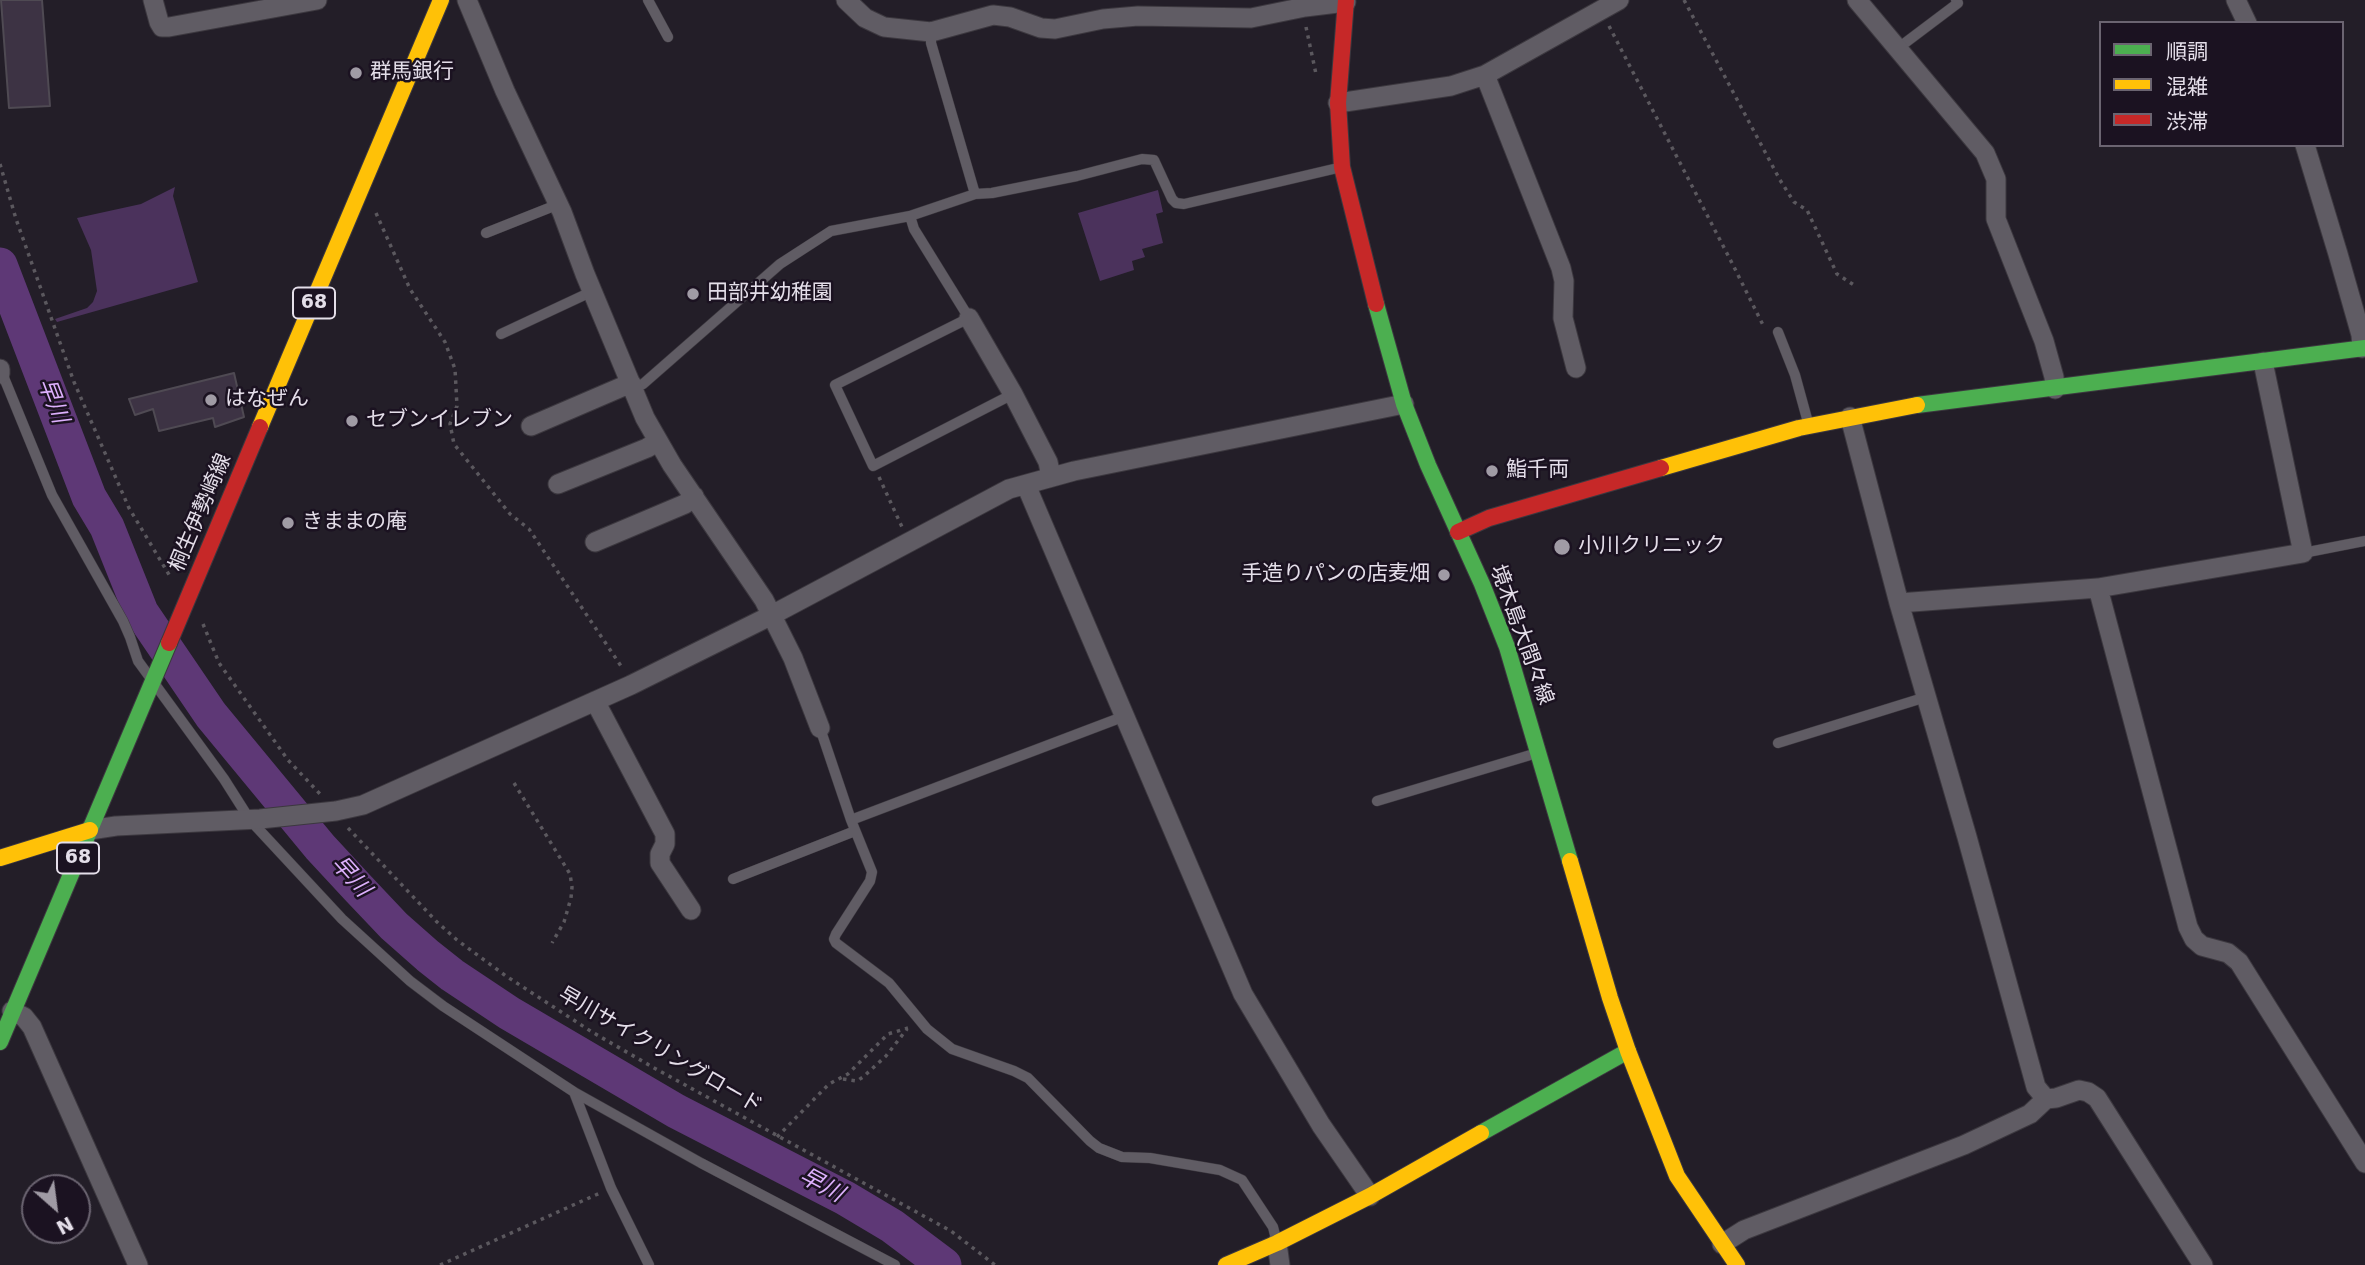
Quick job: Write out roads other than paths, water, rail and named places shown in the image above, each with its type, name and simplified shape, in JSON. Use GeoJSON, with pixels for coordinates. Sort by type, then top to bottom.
{"type":"FeatureCollection","features":[{"type":"Feature","properties":{"kind":"main road","name":"桐生伊勢崎線"},"geometry":{"type":"LineString","coordinates":[[0,1042],[441,0]]}},
{"type":"Feature","properties":{"kind":"main road","name":"境木島大間々線"},"geometry":{"type":"LineString","coordinates":[[1346,1],[1338,103],[1342,167],[1366,270],[1404,404],[1507,647],[1628,1051],[1676,1176],[1737,1265]]}},
{"type":"Feature","properties":{"kind":"main road"},"geometry":{"type":"LineString","coordinates":[[1458,532],[1489,518],[1809,426],[1850,417],[1900,407],[2364,348]]}},
{"type":"Feature","properties":{"kind":"main road"},"geometry":{"type":"LineString","coordinates":[[0,858],[90,830]]}},
{"type":"Feature","properties":{"kind":"main road"},"geometry":{"type":"LineString","coordinates":[[1226,1265],[1277,1243],[1370,1196],[1628,1051]]}},
{"type":"Feature","properties":{"kind":"street"},"geometry":{"type":"LineString","coordinates":[[153,0],[162,27],[317,0]]}},
{"type":"Feature","properties":{"kind":"street"},"geometry":{"type":"LineString","coordinates":[[467,0],[505,90],[559,204],[657,442],[764,600],[793,658],[820,728]]}},
{"type":"Feature","properties":{"kind":"street"},"geometry":{"type":"LineString","coordinates":[[846,0],[865,19],[884,27],[931,32],[993,15],[1010,17],[1049,29],[1103,19],[1148,16],[1251,18],[1346,1]]}},
{"type":"Feature","properties":{"kind":"street"},"geometry":{"type":"LineString","coordinates":[[1338,103],[1451,86],[1485,75],[1599,5],[1619,0]]}},
{"type":"Feature","properties":{"kind":"street"},"geometry":{"type":"LineString","coordinates":[[1857,0],[1986,153],[1996,179],[1996,219],[2044,341],[2055,389]]}},
{"type":"Feature","properties":{"kind":"street"},"geometry":{"type":"LineString","coordinates":[[2236,0],[2247,21]]}},
{"type":"Feature","properties":{"kind":"street"},"geometry":{"type":"LineString","coordinates":[[1485,75],[1561,268],[1564,281],[1563,318],[1576,368]]}},
{"type":"Feature","properties":{"kind":"street"},"geometry":{"type":"LineString","coordinates":[[2306,147],[2364,348]]}},
{"type":"Feature","properties":{"kind":"street"},"geometry":{"type":"LineString","coordinates":[[969,318],[1013,394],[1048,463],[1051,476]]}},
{"type":"Feature","properties":{"kind":"street"},"geometry":{"type":"LineString","coordinates":[[1899,603],[2098,588],[2303,553],[2263,362]]}},
{"type":"Feature","properties":{"kind":"street"},"geometry":{"type":"LineString","coordinates":[[531,426],[632,386]]}},
{"type":"Feature","properties":{"kind":"street"},"geometry":{"type":"LineString","coordinates":[[90,830],[116,826],[255,819],[363,805],[631,685],[772,615],[1009,489],[1051,476],[1404,404]]}},
{"type":"Feature","properties":{"kind":"street"},"geometry":{"type":"LineString","coordinates":[[1850,417],[1899,603],[2036,1087],[2046,1099]]}},
{"type":"Feature","properties":{"kind":"street"},"geometry":{"type":"LineString","coordinates":[[558,484],[657,442]]}},
{"type":"Feature","properties":{"kind":"street"},"geometry":{"type":"LineString","coordinates":[[1027,485],[1243,994],[1321,1125],[1370,1196]]}},
{"type":"Feature","properties":{"kind":"street"},"geometry":{"type":"LineString","coordinates":[[595,542],[685,504],[694,496]]}},
{"type":"Feature","properties":{"kind":"street"},"geometry":{"type":"LineString","coordinates":[[2098,588],[2188,928],[2202,946],[2228,953],[2239,962],[2365,1163]]}},
{"type":"Feature","properties":{"kind":"street"},"geometry":{"type":"LineString","coordinates":[[595,701],[665,834],[660,863],[691,910]]}},
{"type":"Feature","properties":{"kind":"street"},"geometry":{"type":"LineString","coordinates":[[12,1012],[24,1017],[32,1027],[138,1265]]}},
{"type":"Feature","properties":{"kind":"street"},"geometry":{"type":"LineString","coordinates":[[1722,1244],[1744,1230],[1964,1145],[2031,1114],[2046,1099],[2079,1090],[2088,1091],[2097,1098],[2203,1265]]}},
{"type":"Feature","properties":{"kind":"street"},"geometry":{"type":"LineString","coordinates":[[1277,1243],[1280,1265]]}},
{"type":"Feature","properties":{"kind":"lane"},"geometry":{"type":"LineString","coordinates":[[648,0],[668,37]]}},
{"type":"Feature","properties":{"kind":"lane"},"geometry":{"type":"LineString","coordinates":[[1897,49],[1958,4],[1956,0]]}},
{"type":"Feature","properties":{"kind":"lane"},"geometry":{"type":"LineString","coordinates":[[931,32],[975,194]]}},
{"type":"Feature","properties":{"kind":"lane"},"geometry":{"type":"LineString","coordinates":[[632,386],[643,384],[780,264],[831,231],[910,216],[975,194],[1077,176],[1149,158],[1159,167],[1172,199],[1176,203],[1184,204],[1342,167]]}},
{"type":"Feature","properties":{"kind":"lane"},"geometry":{"type":"LineString","coordinates":[[486,233],[559,204]]}},
{"type":"Feature","properties":{"kind":"lane"},"geometry":{"type":"LineString","coordinates":[[910,216],[914,229],[969,318],[835,385],[873,466],[1013,394]]}},
{"type":"Feature","properties":{"kind":"lane"},"geometry":{"type":"LineString","coordinates":[[501,334],[593,291]]}},
{"type":"Feature","properties":{"kind":"lane"},"geometry":{"type":"LineString","coordinates":[[1778,332],[1795,375],[1809,426]]}},
{"type":"Feature","properties":{"kind":"lane"},"geometry":{"type":"LineString","coordinates":[[1,372],[52,495],[123,621],[138,662],[155,678],[224,779],[255,819],[342,919],[410,981],[443,1006],[574,1091],[701,1163],[895,1265]]}},
{"type":"Feature","properties":{"kind":"lane"},"geometry":{"type":"LineString","coordinates":[[2303,553],[2365,541]]}},
{"type":"Feature","properties":{"kind":"lane"},"geometry":{"type":"LineString","coordinates":[[1778,743],[1926,697]]}},
{"type":"Feature","properties":{"kind":"lane"},"geometry":{"type":"LineString","coordinates":[[851,820],[1125,716]]}},
{"type":"Feature","properties":{"kind":"lane"},"geometry":{"type":"LineString","coordinates":[[820,728],[872,877],[834,939],[836,943],[897,990],[927,1029],[951,1049],[1028,1078],[1090,1141],[1110,1153],[1220,1171],[1242,1180],[1273,1227],[1277,1243]]}},
{"type":"Feature","properties":{"kind":"lane"},"geometry":{"type":"LineString","coordinates":[[1377,801],[1538,753]]}},
{"type":"Feature","properties":{"kind":"lane"},"geometry":{"type":"LineString","coordinates":[[733,879],[855,831]]}},
{"type":"Feature","properties":{"kind":"lane"},"geometry":{"type":"LineString","coordinates":[[574,1091],[611,1188],[649,1265]]}},
{"type":"Feature","properties":{"kind":"waterway","name":"早川"},"geometry":{"type":"LineString","coordinates":[[0,265],[89,497],[107,527],[141,612],[211,715],[320,847],[358,888],[394,926],[428,956],[509,1013],[676,1111],[845,1198],[892,1226],[944,1265]]}},
{"type":"Feature","properties":{"kind":"place","name":"群馬銀行"},"geometry":{"type":"Point","coordinates":[356,73]}},
{"type":"Feature","properties":{"kind":"place","name":"田部井幼稚園"},"geometry":{"type":"Point","coordinates":[693,294]}},
{"type":"Feature","properties":{"kind":"place","name":"はなぜん"},"geometry":{"type":"Point","coordinates":[211,400]}},
{"type":"Feature","properties":{"kind":"place","name":"セブンイレブン"},"geometry":{"type":"Point","coordinates":[352,421]}},
{"type":"Feature","properties":{"kind":"place","name":"鮨千両"},"geometry":{"type":"Point","coordinates":[1492,471]}},
{"type":"Feature","properties":{"kind":"place","name":"きままの庵"},"geometry":{"type":"Point","coordinates":[288,523]}},
{"type":"Feature","properties":{"kind":"place","name":"小川クリニック"},"geometry":{"type":"Point","coordinates":[1562,547]}},
{"type":"Feature","properties":{"kind":"place","name":"手造りパンの店麦畑"},"geometry":{"type":"Point","coordinates":[1444,575]}}]}
